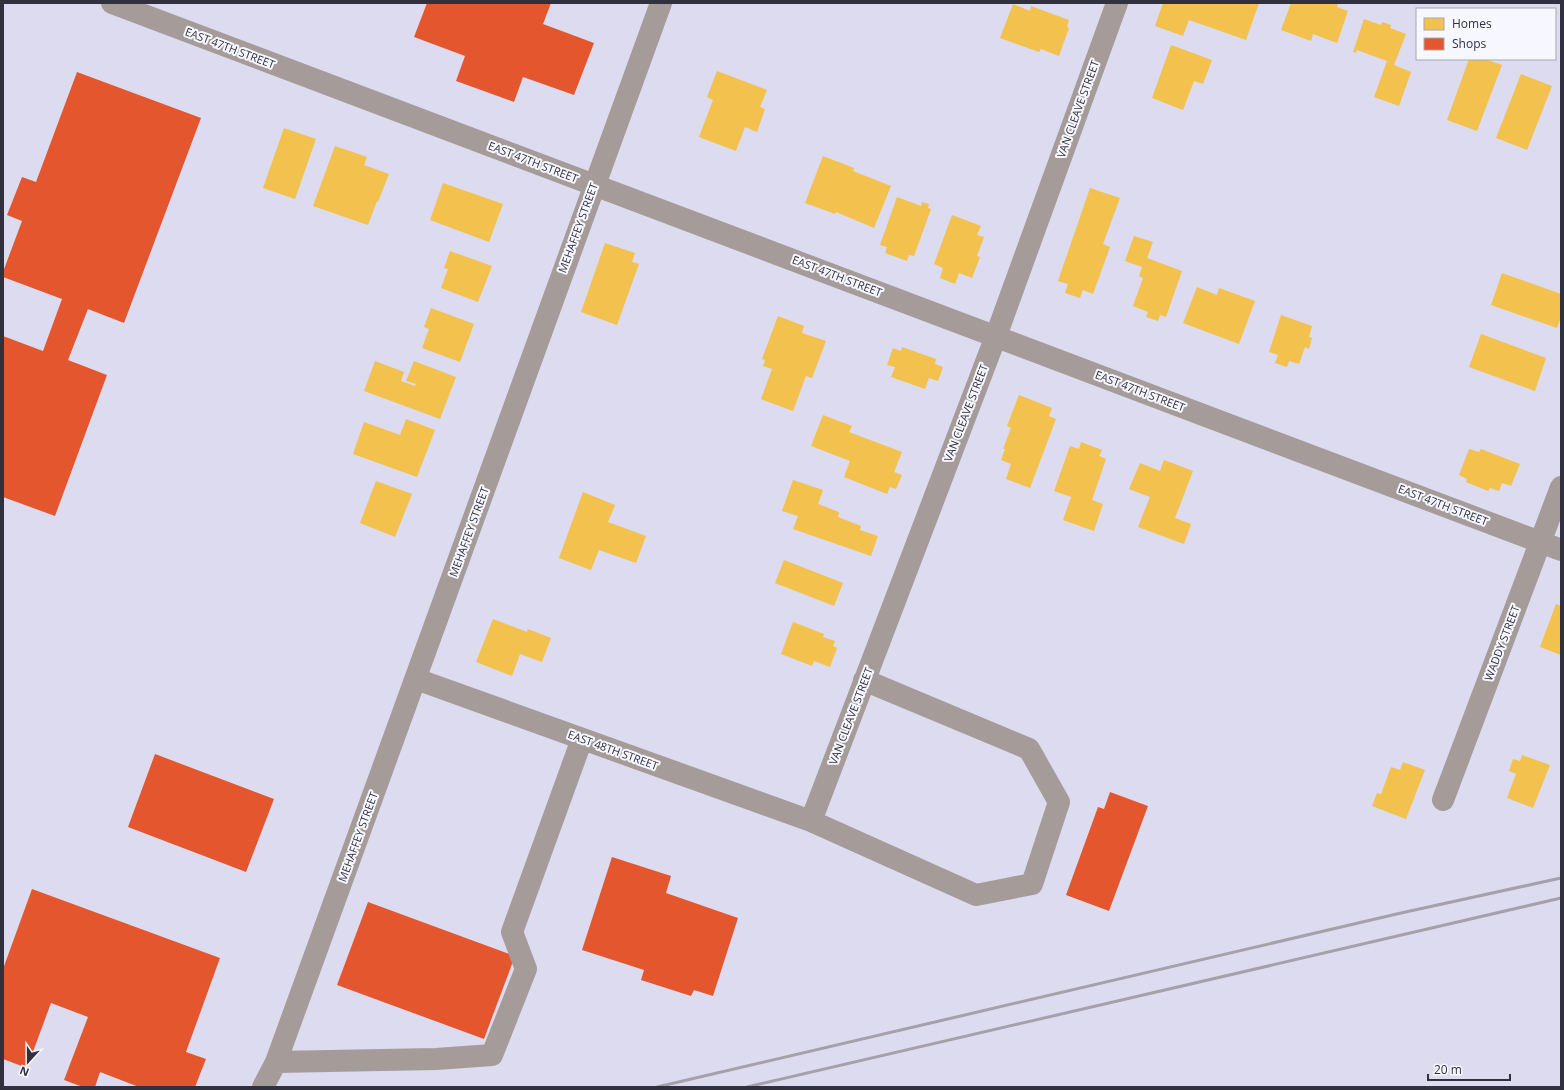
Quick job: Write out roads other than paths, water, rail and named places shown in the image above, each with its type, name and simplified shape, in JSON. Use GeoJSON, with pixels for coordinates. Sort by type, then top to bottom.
{"type":"FeatureCollection","features":[{"type":"Feature","properties":{"kind":"street","name":"EAST 47TH STREET"},"geometry":{"type":"LineString","coordinates":[[112,3],[1561,550]]}},
{"type":"Feature","properties":{"kind":"street","name":"MEHAFFEY STREET"},"geometry":{"type":"LineString","coordinates":[[263,1087],[276,1062],[661,3]]}},
{"type":"Feature","properties":{"kind":"street","name":"VAN CLEAVE STREET"},"geometry":{"type":"LineString","coordinates":[[811,821],[996,336],[1117,3]]}},
{"type":"Feature","properties":{"kind":"street","name":"WADDY STREET"},"geometry":{"type":"LineString","coordinates":[[1442,800],[1561,487]]}},
{"type":"Feature","properties":{"kind":"street","name":"EAST 48TH STREET"},"geometry":{"type":"LineString","coordinates":[[416,679],[811,821],[976,895],[1032,884],[1059,802],[1029,750],[864,680]]}},
{"type":"Feature","properties":{"kind":"street"},"geometry":{"type":"LineString","coordinates":[[276,1062],[436,1059],[492,1055],[526,969],[512,932],[582,739]]}},
{"type":"Feature","properties":{"kind":"railway"},"geometry":{"type":"LineString","coordinates":[[657,1087],[1401,913],[1561,878]]}},
{"type":"Feature","properties":{"kind":"railway"},"geometry":{"type":"LineString","coordinates":[[747,1087],[1561,898]]}}]}
